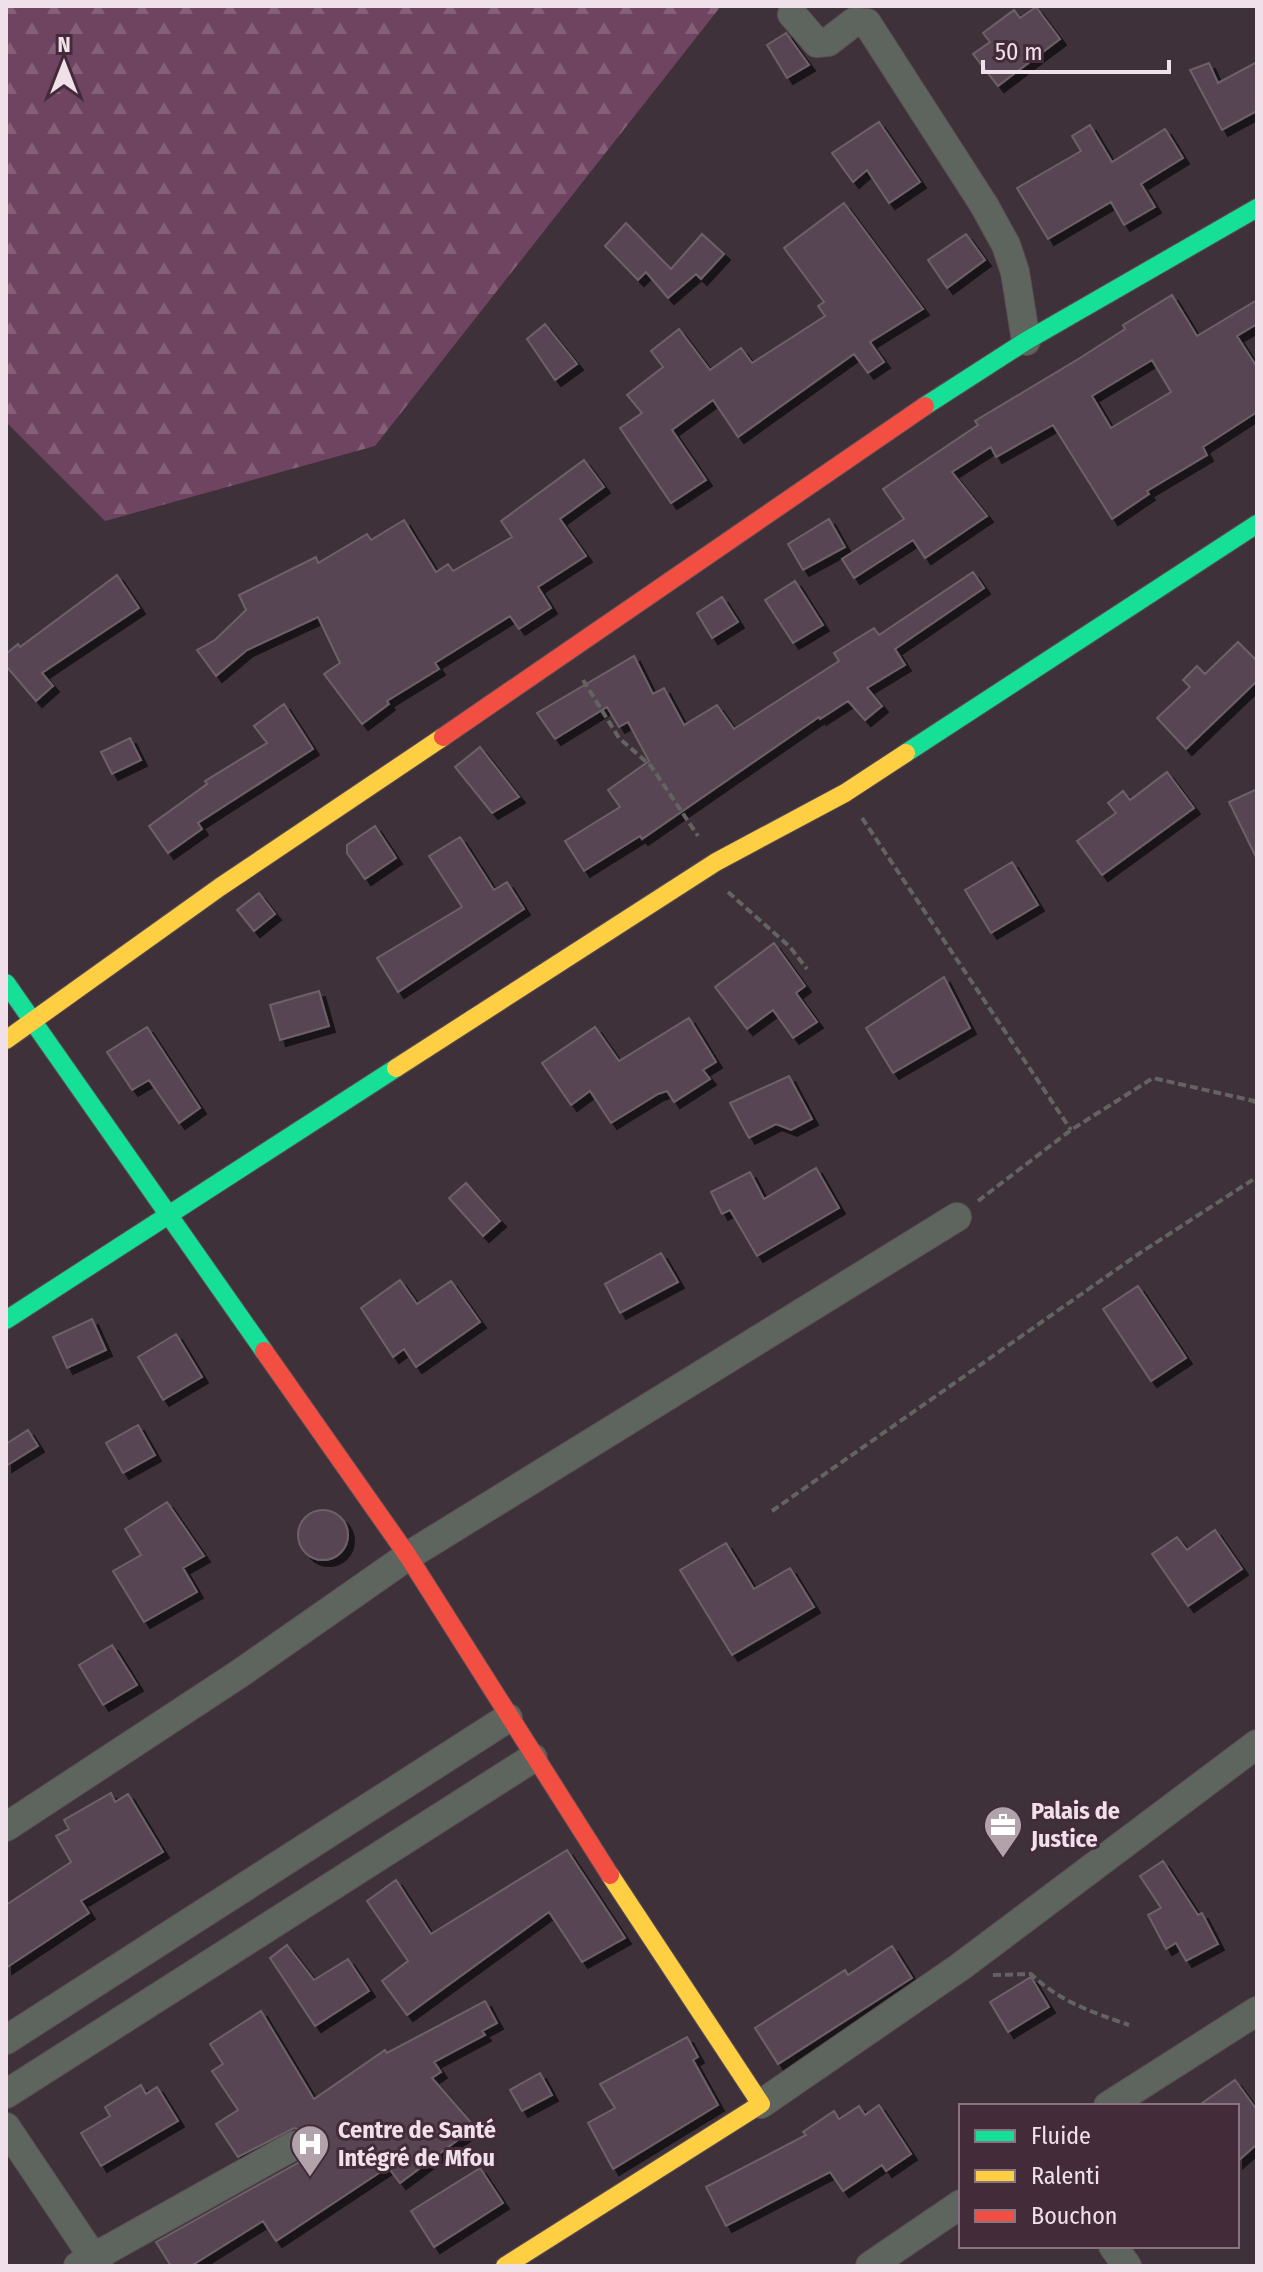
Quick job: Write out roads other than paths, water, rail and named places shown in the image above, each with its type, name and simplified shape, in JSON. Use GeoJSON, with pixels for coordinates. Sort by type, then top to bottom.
{"type":"FeatureCollection","features":[{"type":"Feature","properties":{"kind":"street"},"geometry":{"type":"LineString","coordinates":[[792,14],[817,43],[828,42],[854,22],[867,23],[984,205],[1006,245],[1015,272],[1026,341]]}},
{"type":"Feature","properties":{"kind":"street"},"geometry":{"type":"LineString","coordinates":[[6,1040],[220,887],[568,654],[858,449],[1026,341],[1257,208]]}},
{"type":"Feature","properties":{"kind":"street"},"geometry":{"type":"LineString","coordinates":[[6,1320],[716,862],[845,793],[1257,524]]}},
{"type":"Feature","properties":{"kind":"street"},"geometry":{"type":"LineString","coordinates":[[6,983],[408,1556],[533,1758],[761,2104]]}},
{"type":"Feature","properties":{"kind":"street"},"geometry":{"type":"LineString","coordinates":[[6,1827],[239,1674],[408,1556],[957,1217]]}},
{"type":"Feature","properties":{"kind":"street"},"geometry":{"type":"LineString","coordinates":[[6,2040],[508,1718]]}},
{"type":"Feature","properties":{"kind":"street"},"geometry":{"type":"LineString","coordinates":[[505,2266],[761,2104],[960,1967],[1257,1744]]}},
{"type":"Feature","properties":{"kind":"street"},"geometry":{"type":"LineString","coordinates":[[6,2094],[533,1758]]}},
{"type":"Feature","properties":{"kind":"street"},"geometry":{"type":"LineString","coordinates":[[1111,2104],[1257,2011]]}},
{"type":"Feature","properties":{"kind":"street"},"geometry":{"type":"LineString","coordinates":[[6,2127],[90,2263],[295,2145]]}},
{"type":"Feature","properties":{"kind":"street"},"geometry":{"type":"LineString","coordinates":[[870,2266],[959,2205]]}},
{"type":"Feature","properties":{"kind":"street"},"geometry":{"type":"LineString","coordinates":[[1114,2248],[1127,2266]]}},
{"type":"Feature","properties":{"kind":"place","name":"Palais de Justice"},"geometry":{"type":"Point","coordinates":[1003,1859]}},
{"type":"Feature","properties":{"kind":"place","name":"Centre de Santé Intégré de Mfou"},"geometry":{"type":"Point","coordinates":[310,2178]}}]}
